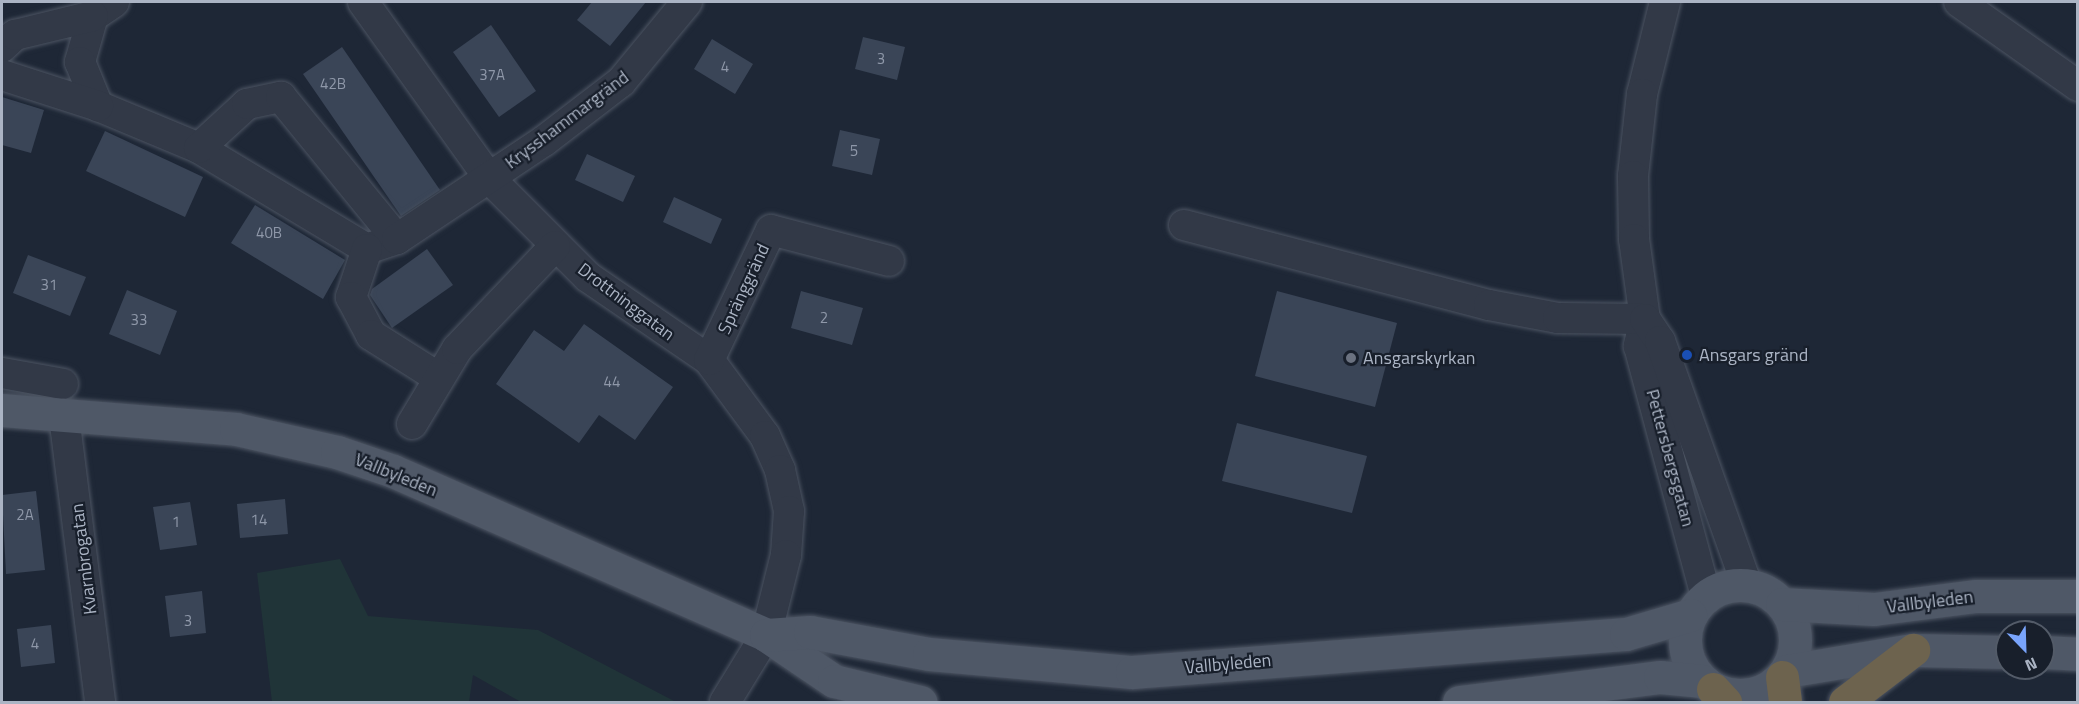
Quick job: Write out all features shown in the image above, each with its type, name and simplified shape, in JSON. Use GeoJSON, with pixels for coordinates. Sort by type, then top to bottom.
{"type":"FeatureCollection","features":[{"type":"Feature","properties":{"kind":"highway"},"geometry":{"type":"LineString","coordinates":[[1845,702],[1913,650]]}},
{"type":"Feature","properties":{"kind":"main road","name":"Vallbyleden"},"geometry":{"type":"LineString","coordinates":[[2,410],[236,429],[337,452],[393,471],[766,635],[834,681],[920,702]]}},
{"type":"Feature","properties":{"kind":"main road"},"geometry":{"type":"LineString","coordinates":[[1713,691],[1686,647],[1698,605],[1747,585],[1782,604],[1795,635],[1785,684]]}},
{"type":"Feature","properties":{"kind":"main road","name":"Vallbyleden"},"geometry":{"type":"LineString","coordinates":[[1782,604],[1874,609],[1976,596],[2078,596]]}},
{"type":"Feature","properties":{"kind":"main road","name":"Vallbyleden"},"geometry":{"type":"LineString","coordinates":[[766,635],[810,632],[929,654],[1132,672],[1626,634],[1698,605]]}},
{"type":"Feature","properties":{"kind":"main road"},"geometry":{"type":"LineString","coordinates":[[1459,702],[1660,677],[1713,691],[1750,695],[1785,684],[1820,662],[1913,650],[1995,652]]}},
{"type":"Feature","properties":{"kind":"main road"},"geometry":{"type":"LineString","coordinates":[[2055,653],[2078,654]]}},
{"type":"Feature","properties":{"kind":"street","name":"Drottninggatan"},"geometry":{"type":"LineString","coordinates":[[363,2],[489,178],[588,277],[709,360],[765,436],[780,470],[789,511],[779,597],[766,635],[725,702]]}},
{"type":"Feature","properties":{"kind":"street","name":"Krysshammargränd"},"geometry":{"type":"LineString","coordinates":[[368,249],[397,239],[489,178],[621,82],[687,2]]}},
{"type":"Feature","properties":{"kind":"street","name":"Pettersbergsgatan"},"geometry":{"type":"LineString","coordinates":[[1665,2],[1642,94],[1633,176],[1634,238],[1645,319],[1640,346],[1698,605]]}},
{"type":"Feature","properties":{"kind":"street"},"geometry":{"type":"LineString","coordinates":[[1959,2],[2078,86]]}},
{"type":"Feature","properties":{"kind":"street"},"geometry":{"type":"LineString","coordinates":[[2,47],[15,35],[103,9]]}},
{"type":"Feature","properties":{"kind":"street"},"geometry":{"type":"LineString","coordinates":[[98,106],[80,62],[103,9]]}},
{"type":"Feature","properties":{"kind":"street"},"geometry":{"type":"LineString","coordinates":[[2,75],[98,106],[199,148],[368,249],[351,297],[371,334],[440,378]]}},
{"type":"Feature","properties":{"kind":"street"},"geometry":{"type":"LineString","coordinates":[[199,148],[247,104],[281,97],[397,239]]}},
{"type":"Feature","properties":{"kind":"street"},"geometry":{"type":"LineString","coordinates":[[1184,225],[1489,305],[1558,318],[1645,319]]}},
{"type":"Feature","properties":{"kind":"street","name":"Spränggränd"},"geometry":{"type":"LineString","coordinates":[[709,360],[771,230],[889,261]]}},
{"type":"Feature","properties":{"kind":"street"},"geometry":{"type":"LineString","coordinates":[[412,424],[440,378],[494,306],[555,246]]}},
{"type":"Feature","properties":{"kind":"street","name":"Pettersbergsgatan"},"geometry":{"type":"LineString","coordinates":[[1645,319],[1660,341],[1747,585]]}},
{"type":"Feature","properties":{"kind":"street"},"geometry":{"type":"LineString","coordinates":[[2,373],[63,384]]}},
{"type":"Feature","properties":{"kind":"street","name":"Kvarnbrogatan"},"geometry":{"type":"LineString","coordinates":[[64,416],[100,702]]}},
{"type":"Feature","properties":{"kind":"green space"},"geometry":{"type":"Polygon","coordinates":[[[340,559],[368,616],[538,630],[676,702],[521,702],[473,675],[469,702],[272,702],[257,573],[340,559]]]}},
{"type":"Feature","properties":{"kind":"building"},"geometry":{"type":"Polygon","coordinates":[[[592,2],[646,2],[610,46],[577,20],[592,2]]]}},
{"type":"Feature","properties":{"kind":"building"},"geometry":{"type":"Polygon","coordinates":[[[491,25],[536,91],[499,117],[453,52],[491,25]]]}},
{"type":"Feature","properties":{"kind":"building"},"geometry":{"type":"Polygon","coordinates":[[[863,37],[905,47],[897,80],[855,69],[863,37]]]}},
{"type":"Feature","properties":{"kind":"building"},"geometry":{"type":"Polygon","coordinates":[[[712,39],[753,64],[735,94],[694,69],[712,39]]]}},
{"type":"Feature","properties":{"kind":"building"},"geometry":{"type":"Polygon","coordinates":[[[342,47],[440,190],[401,216],[303,74],[342,47]]]}},
{"type":"Feature","properties":{"kind":"building"},"geometry":{"type":"Polygon","coordinates":[[[2,97],[44,110],[31,153],[2,145],[2,97]]]}},
{"type":"Feature","properties":{"kind":"building"},"geometry":{"type":"Polygon","coordinates":[[[840,130],[880,139],[872,175],[832,166],[840,130]]]}},
{"type":"Feature","properties":{"kind":"building"},"geometry":{"type":"Polygon","coordinates":[[[105,131],[203,177],[185,217],[86,171],[105,131]]]}},
{"type":"Feature","properties":{"kind":"building"},"geometry":{"type":"Polygon","coordinates":[[[587,154],[635,176],[623,202],[575,180],[587,154]]]}},
{"type":"Feature","properties":{"kind":"building"},"geometry":{"type":"Polygon","coordinates":[[[674,197],[722,219],[711,244],[663,222],[674,197]]]}},
{"type":"Feature","properties":{"kind":"building"},"geometry":{"type":"Polygon","coordinates":[[[255,205],[345,260],[323,299],[231,243],[255,205]]]}},
{"type":"Feature","properties":{"kind":"building"},"geometry":{"type":"Polygon","coordinates":[[[427,249],[453,285],[392,328],[370,295],[372,289],[427,249]]]}},
{"type":"Feature","properties":{"kind":"building"},"geometry":{"type":"Polygon","coordinates":[[[28,255],[86,277],[70,316],[13,293],[28,255]]]}},
{"type":"Feature","properties":{"kind":"building"},"geometry":{"type":"Polygon","coordinates":[[[127,290],[177,311],[160,355],[109,334],[127,290]]]}},
{"type":"Feature","properties":{"kind":"building"},"geometry":{"type":"Polygon","coordinates":[[[801,291],[863,308],[852,345],[791,328],[801,291]]]}},
{"type":"Feature","properties":{"kind":"building"},"geometry":{"type":"Polygon","coordinates":[[[1277,291],[1397,323],[1375,407],[1255,376],[1277,291]]]}},
{"type":"Feature","properties":{"kind":"building"},"geometry":{"type":"Polygon","coordinates":[[[584,324],[673,387],[635,440],[599,415],[579,443],[496,384],[534,330],[564,351],[584,324]]]}},
{"type":"Feature","properties":{"kind":"building"},"geometry":{"type":"Polygon","coordinates":[[[1237,423],[1367,456],[1352,513],[1222,481],[1237,423]]]}},
{"type":"Feature","properties":{"kind":"building"},"geometry":{"type":"Polygon","coordinates":[[[36,491],[45,570],[6,574],[2,495],[36,491]]]}},
{"type":"Feature","properties":{"kind":"building"},"geometry":{"type":"Polygon","coordinates":[[[285,499],[288,534],[240,538],[237,504],[285,499]]]}},
{"type":"Feature","properties":{"kind":"building"},"geometry":{"type":"Polygon","coordinates":[[[190,502],[197,545],[160,550],[153,507],[190,502]]]}},
{"type":"Feature","properties":{"kind":"building"},"geometry":{"type":"Polygon","coordinates":[[[202,591],[206,633],[170,637],[165,596],[202,591]]]}},
{"type":"Feature","properties":{"kind":"building"},"geometry":{"type":"Polygon","coordinates":[[[51,625],[55,663],[21,667],[17,629],[51,625]]]}},
{"type":"Feature","properties":{"kind":"place","name":"Ansgars gränd"},"geometry":{"type":"Point","coordinates":[1687,355]}},
{"type":"Feature","properties":{"kind":"place","name":"Ansgarskyrkan"},"geometry":{"type":"Point","coordinates":[1351,358]}}]}
